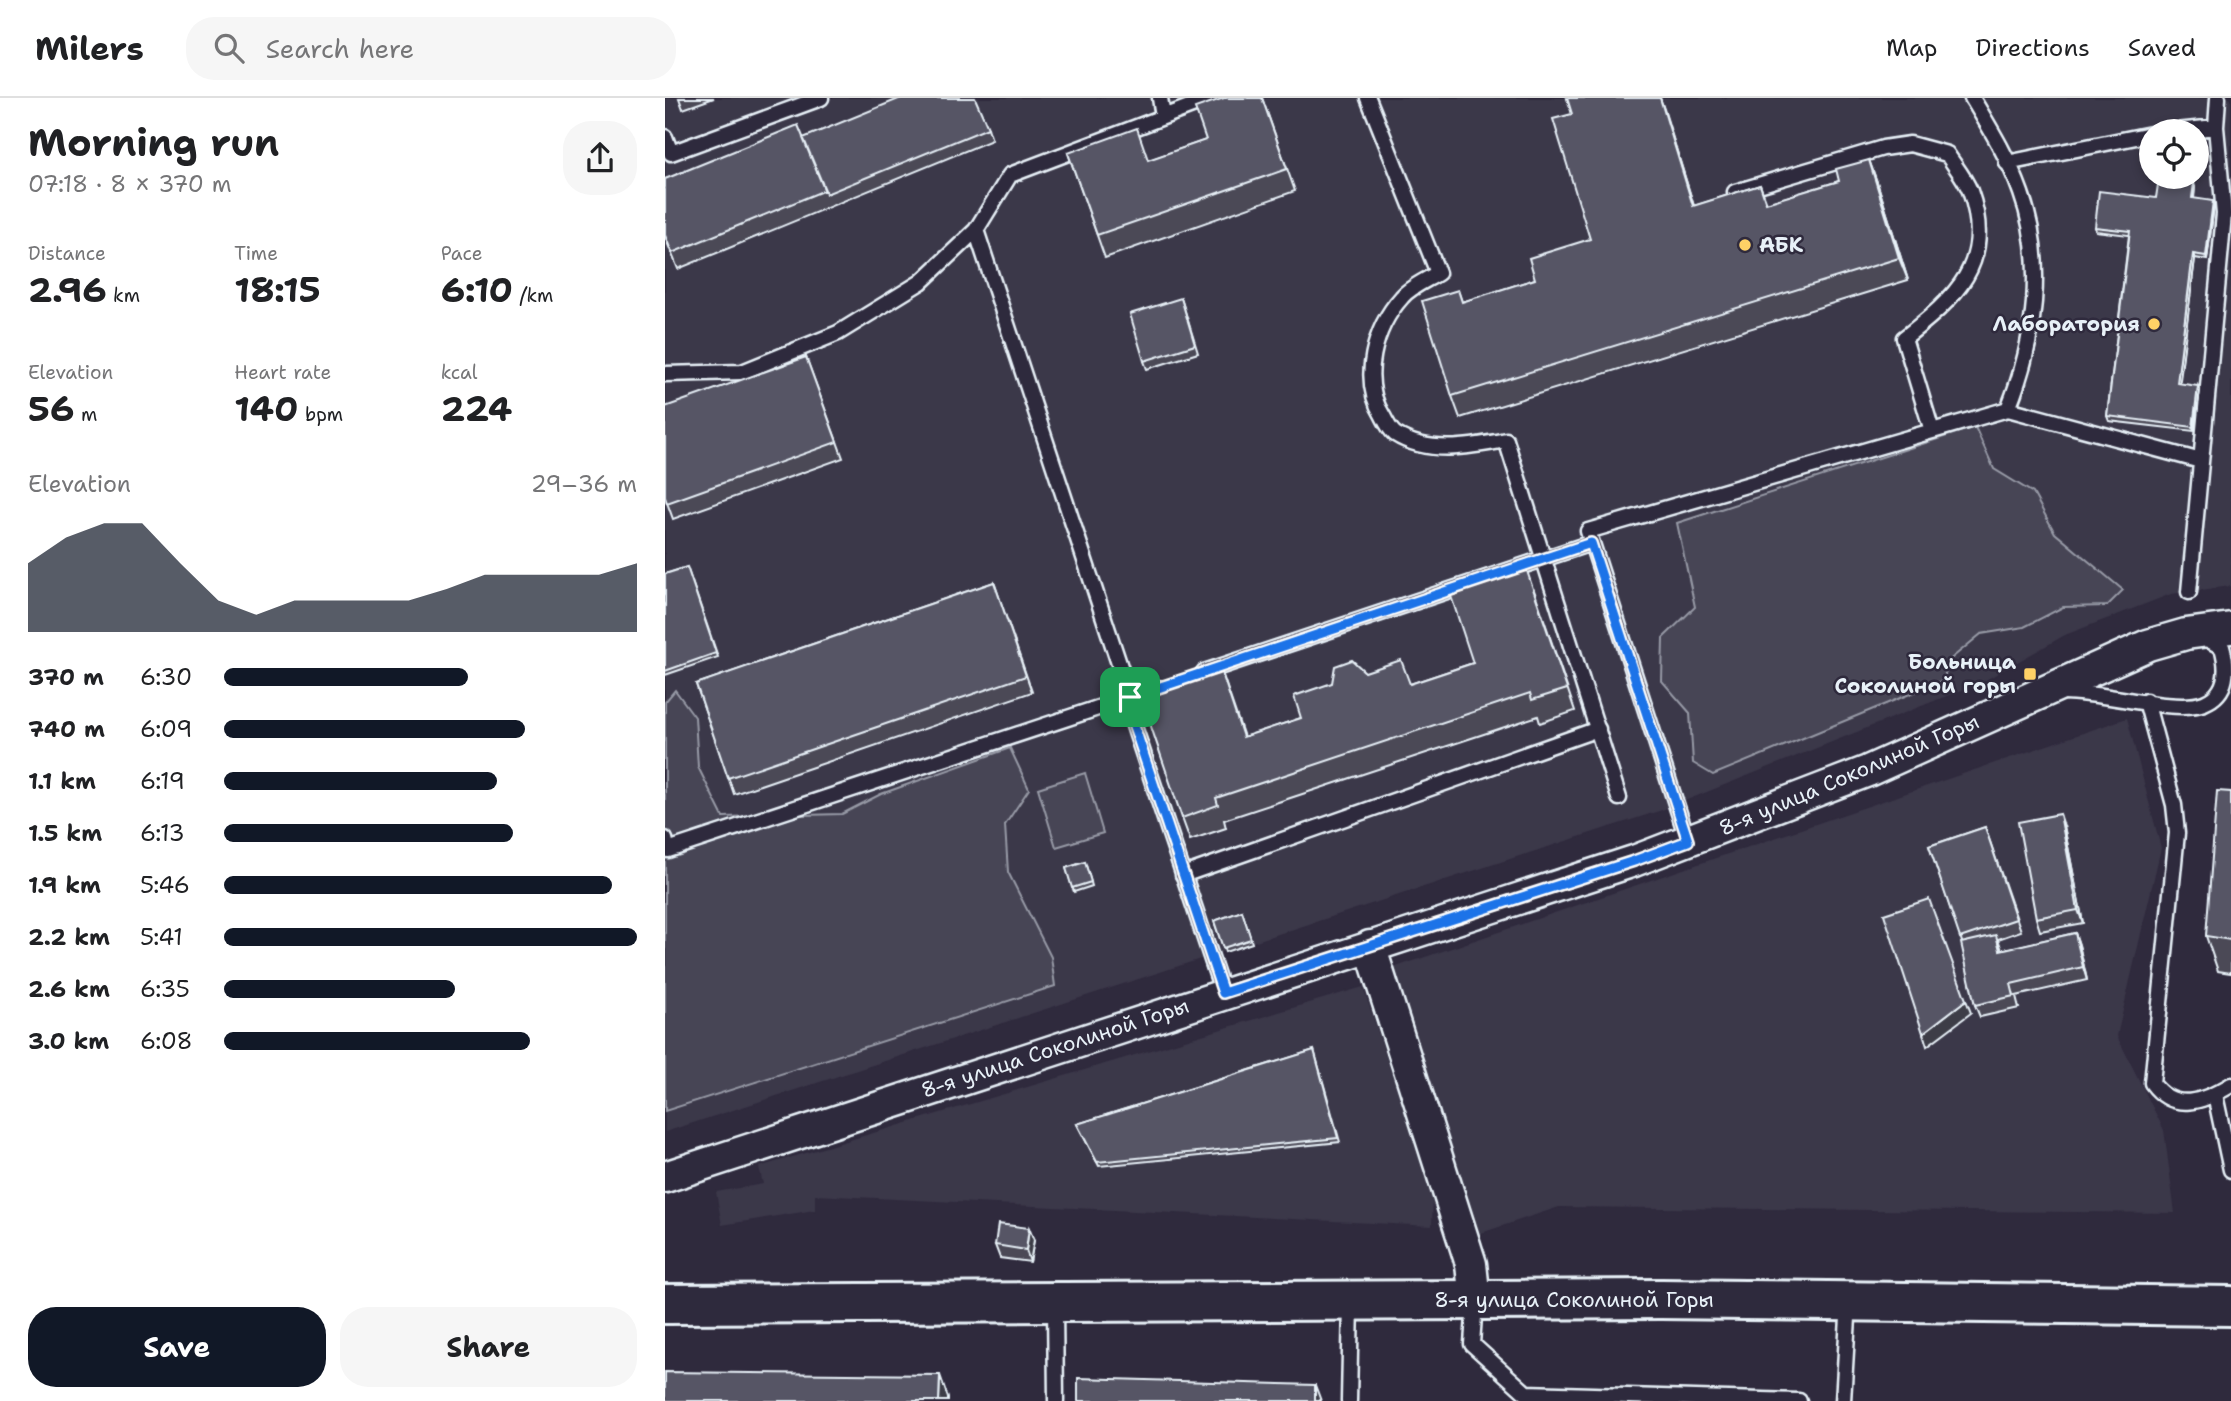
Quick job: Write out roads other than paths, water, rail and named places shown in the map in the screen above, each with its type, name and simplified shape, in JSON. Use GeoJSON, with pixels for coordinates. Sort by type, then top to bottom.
{"type":"FeatureCollection","features":[{"type":"Feature","properties":{"kind":"street","name":"8-я улица Соколиной Горы"},"geometry":{"type":"LineString","coordinates":[[665,1177],[1688,841],[1868,771],[2148,645],[2186,634],[2231,628]]}},
{"type":"Feature","properties":{"kind":"street"},"geometry":{"type":"LineString","coordinates":[[1370,946],[1471,1264],[1475,1301]]}},
{"type":"Feature","properties":{"kind":"street","name":"8-я улица Соколиной Горы"},"geometry":{"type":"LineString","coordinates":[[665,1304],[1849,1301],[2231,1306]]}},
{"type":"Feature","properties":{"kind":"lane"},"geometry":{"type":"LineString","coordinates":[[665,136],[668,152],[821,98]]}},
{"type":"Feature","properties":{"kind":"lane"},"geometry":{"type":"LineString","coordinates":[[1160,98],[1163,117]]}},
{"type":"Feature","properties":{"kind":"lane"},"geometry":{"type":"LineString","coordinates":[[665,374],[742,372],[838,333],[921,282],[976,230],[1010,175],[1213,98]]}},
{"type":"Feature","properties":{"kind":"lane"},"geometry":{"type":"LineString","coordinates":[[1368,98],[1438,273],[1402,296],[1381,329],[1371,365],[1373,401],[1393,433],[1426,446],[1467,447],[1506,440],[1619,798]]}},
{"type":"Feature","properties":{"kind":"lane"},"geometry":{"type":"LineString","coordinates":[[1972,98],[2021,194],[2033,244],[2034,280],[2029,343],[2008,409]]}},
{"type":"Feature","properties":{"kind":"lane"},"geometry":{"type":"LineString","coordinates":[[2189,592],[2224,214],[2216,127],[2218,98]]}},
{"type":"Feature","properties":{"kind":"lane"},"geometry":{"type":"LineString","coordinates":[[2209,128],[2216,127]]}},
{"type":"Feature","properties":{"kind":"lane"},"geometry":{"type":"LineString","coordinates":[[2007,163],[2139,136]]}},
{"type":"Feature","properties":{"kind":"lane"},"geometry":{"type":"LineString","coordinates":[[1735,192],[1882,148],[1910,144],[1947,154],[1969,189],[1977,223],[1971,270],[1945,306],[1903,338],[1932,431]]}},
{"type":"Feature","properties":{"kind":"lane"},"geometry":{"type":"LineString","coordinates":[[976,230],[1223,993]]}},
{"type":"Feature","properties":{"kind":"lane"},"geometry":{"type":"LineString","coordinates":[[1688,841],[1588,531],[2008,409],[2201,461]]}},
{"type":"Feature","properties":{"kind":"lane"},"geometry":{"type":"LineString","coordinates":[[1196,675],[1591,543]]}},
{"type":"Feature","properties":{"kind":"lane"},"geometry":{"type":"LineString","coordinates":[[2033,696],[2082,691],[2182,705],[2204,703],[2218,694],[2225,680],[2226,663],[2222,646],[2207,638],[2186,634]]}},
{"type":"Feature","properties":{"kind":"lane"},"geometry":{"type":"LineString","coordinates":[[665,839],[668,849],[1170,684]]}},
{"type":"Feature","properties":{"kind":"lane"},"geometry":{"type":"LineString","coordinates":[[2146,701],[2174,805],[2177,832],[2152,1083],[2160,1095],[2177,1103],[2195,1102],[2215,1095],[2231,1085]]}},
{"type":"Feature","properties":{"kind":"lane"},"geometry":{"type":"LineString","coordinates":[[1183,875],[1598,729]]}},
{"type":"Feature","properties":{"kind":"lane"},"geometry":{"type":"LineString","coordinates":[[2215,1095],[2231,1170]]}},
{"type":"Feature","properties":{"kind":"lane"},"geometry":{"type":"LineString","coordinates":[[1349,1401],[1351,1301]]}},
{"type":"Feature","properties":{"kind":"lane"},"geometry":{"type":"LineString","coordinates":[[1475,1301],[1472,1344],[1526,1393],[1799,1401]]}},
{"type":"Feature","properties":{"kind":"lane"},"geometry":{"type":"LineString","coordinates":[[1843,1401],[1849,1301]]}},
{"type":"Feature","properties":{"kind":"lane"},"geometry":{"type":"LineString","coordinates":[[1055,1303],[1056,1401]]}},
{"type":"Feature","properties":{"kind":"place","name":"АБК"},"geometry":{"type":"Point","coordinates":[1745,245]}},
{"type":"Feature","properties":{"kind":"place","name":"Лаборатория"},"geometry":{"type":"Point","coordinates":[2154,324]}},
{"type":"Feature","properties":{"kind":"place","name":"Больница Соколиной горы"},"geometry":{"type":"Point","coordinates":[2030,674]}}]}
